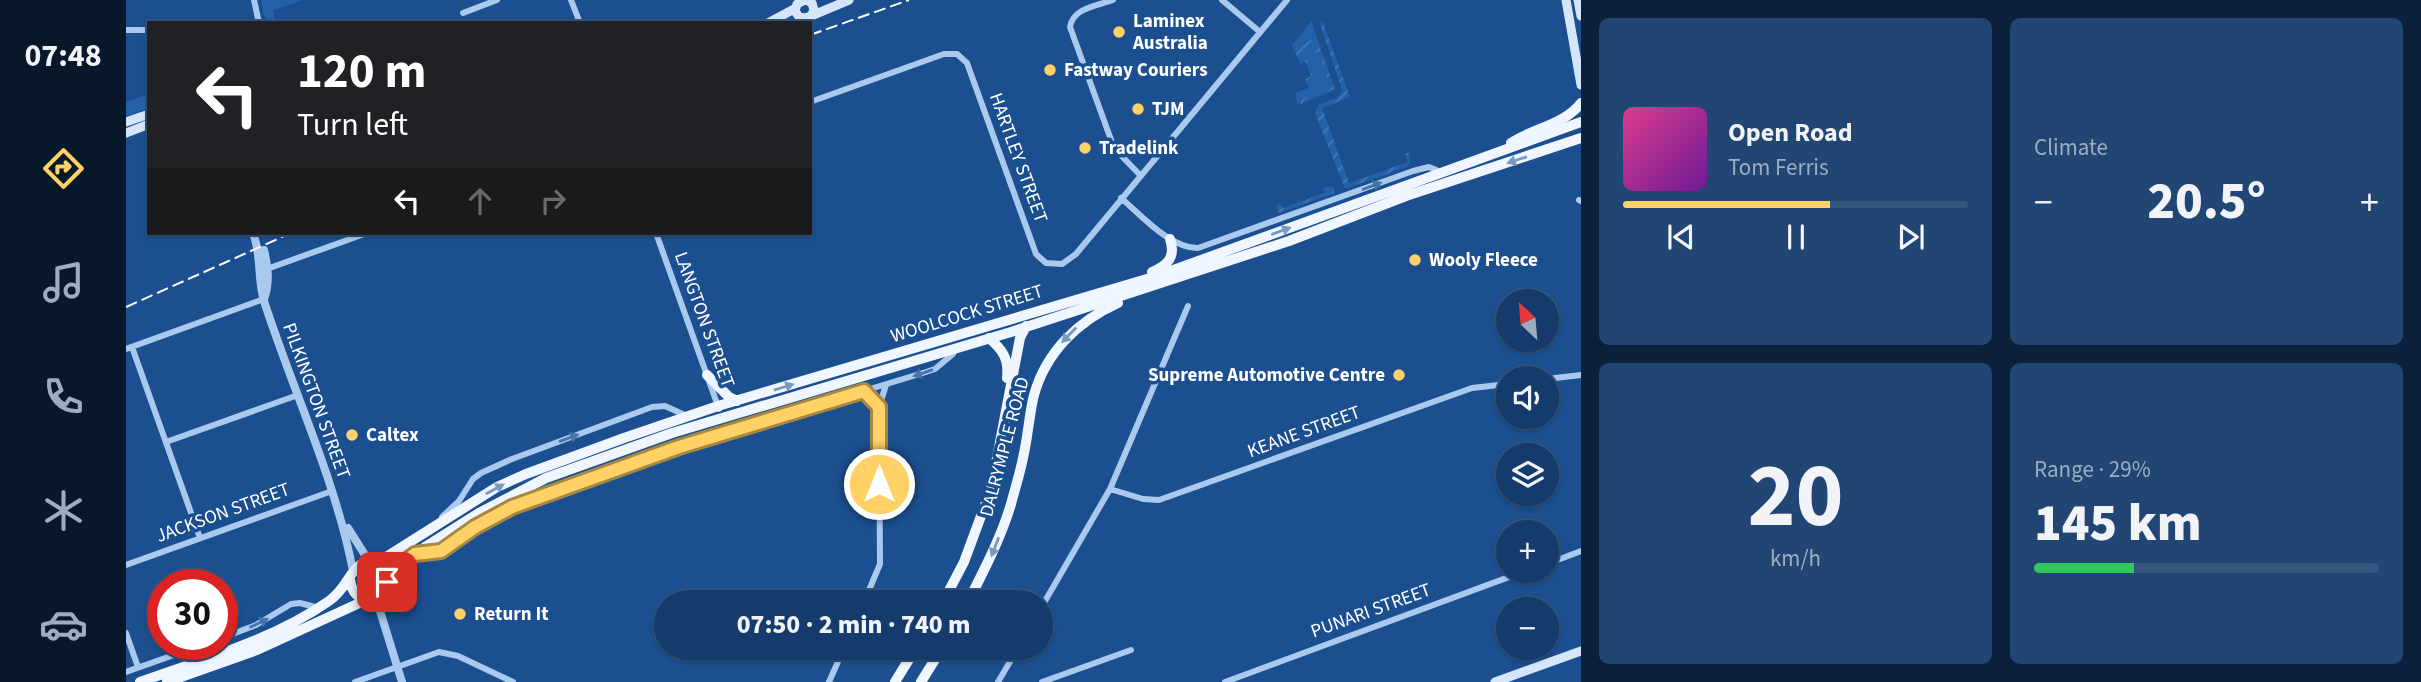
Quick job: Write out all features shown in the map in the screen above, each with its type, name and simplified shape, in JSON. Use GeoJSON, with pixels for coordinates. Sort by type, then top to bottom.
{"type":"FeatureCollection","features":[{"type":"Feature","properties":{"kind":"main road"},"geometry":{"type":"LineString","coordinates":[[804,3],[805,18],[849,0]]}},
{"type":"Feature","properties":{"kind":"main road"},"geometry":{"type":"LineString","coordinates":[[1566,0],[1581,85]]}},
{"type":"Feature","properties":{"kind":"main road"},"geometry":{"type":"LineString","coordinates":[[1578,0],[1581,16]]}},
{"type":"Feature","properties":{"kind":"main road"},"geometry":{"type":"LineString","coordinates":[[772,21],[804,3],[814,6],[811,16]]}},
{"type":"Feature","properties":{"kind":"main road"},"geometry":{"type":"LineString","coordinates":[[1494,154],[1526,133],[1566,118],[1581,103]]}},
{"type":"Feature","properties":{"kind":"main road"},"geometry":{"type":"LineString","coordinates":[[126,122],[147,115]]}},
{"type":"Feature","properties":{"kind":"main road","name":"WOOLCOCK STREET"},"geometry":{"type":"LineString","coordinates":[[1044,315],[1107,291],[1170,272],[1581,122]]}},
{"type":"Feature","properties":{"kind":"main road"},"geometry":{"type":"LineString","coordinates":[[126,133],[147,125]]}},
{"type":"Feature","properties":{"kind":"main road","name":"WOOLCOCK STREET"},"geometry":{"type":"LineString","coordinates":[[372,563],[405,547],[433,526],[497,487],[687,416],[1171,280],[1289,241],[1406,196],[1579,140]]}},
{"type":"Feature","properties":{"kind":"main road"},"geometry":{"type":"LineString","coordinates":[[1107,291],[1161,268],[1172,258],[1170,239]]}},
{"type":"Feature","properties":{"kind":"main road","name":"DALRYMPLE ROAD"},"geometry":{"type":"LineString","coordinates":[[974,590],[1010,508],[1023,458],[1035,392],[1048,363],[1067,337],[1091,317],[1171,280]]}},
{"type":"Feature","properties":{"kind":"main road","name":"DALRYMPLE ROAD"},"geometry":{"type":"LineString","coordinates":[[949,590],[979,526],[991,489],[1020,338],[1026,326],[1044,315]]}},
{"type":"Feature","properties":{"kind":"main road","name":"WOOLCOCK STREET"},"geometry":{"type":"LineString","coordinates":[[387,582],[396,568],[415,554],[479,513],[546,478],[672,433],[1026,326]]}},
{"type":"Feature","properties":{"kind":"main road"},"geometry":{"type":"LineString","coordinates":[[989,338],[1002,350],[1008,366],[1003,430]]}},
{"type":"Feature","properties":{"kind":"main road"},"geometry":{"type":"LineString","coordinates":[[707,375],[729,397],[737,401]]}},
{"type":"Feature","properties":{"kind":"main road"},"geometry":{"type":"LineString","coordinates":[[140,682],[267,635],[318,608],[336,596],[360,565],[372,563],[385,573],[387,582],[384,592],[371,599],[257,650],[167,682]]}},
{"type":"Feature","properties":{"kind":"main road"},"geometry":{"type":"LineString","coordinates":[[351,575],[352,590],[356,595],[371,599]]}},
{"type":"Feature","properties":{"kind":"main road"},"geometry":{"type":"LineString","coordinates":[[1495,682],[1581,651]]}},
{"type":"Feature","properties":{"kind":"main road"},"geometry":{"type":"LineString","coordinates":[[1511,682],[1581,657]]}},
{"type":"Feature","properties":{"kind":"main road"},"geometry":{"type":"LineString","coordinates":[[895,682],[908,660]]}},
{"type":"Feature","properties":{"kind":"main road"},"geometry":{"type":"LineString","coordinates":[[923,660],[930,667]]}},
{"type":"Feature","properties":{"kind":"main road"},"geometry":{"type":"LineString","coordinates":[[921,682],[934,660]]}},
{"type":"Feature","properties":{"kind":"street"},"geometry":{"type":"LineString","coordinates":[[254,0],[259,21]]}},
{"type":"Feature","properties":{"kind":"street"},"geometry":{"type":"LineString","coordinates":[[463,13],[497,0]]}},
{"type":"Feature","properties":{"kind":"street"},"geometry":{"type":"LineString","coordinates":[[572,0],[579,21]]}},
{"type":"Feature","properties":{"kind":"street"},"geometry":{"type":"LineString","coordinates":[[1113,0],[1078,13],[1072,19],[1070,27],[1114,148],[1140,175]]}},
{"type":"Feature","properties":{"kind":"street"},"geometry":{"type":"LineString","coordinates":[[1222,0],[1260,32]]}},
{"type":"Feature","properties":{"kind":"street"},"geometry":{"type":"LineString","coordinates":[[1194,248],[1181,246],[1170,239],[1121,198],[1287,0]]}},
{"type":"Feature","properties":{"kind":"street"},"geometry":{"type":"LineString","coordinates":[[126,30],[147,30]]}},
{"type":"Feature","properties":{"kind":"street","name":"HARTLEY STREET"},"geometry":{"type":"LineString","coordinates":[[812,101],[944,54],[957,54],[967,63],[1036,254],[1046,263],[1055,265],[1070,260],[1121,198]]}},
{"type":"Feature","properties":{"kind":"street"},"geometry":{"type":"LineString","coordinates":[[1172,258],[1182,251],[1202,247],[1419,169],[1429,167],[1442,173]]}},
{"type":"Feature","properties":{"kind":"street","name":"PILKINGTON STREET"},"geometry":{"type":"LineString","coordinates":[[256,235],[264,270],[264,299],[340,513],[357,546],[372,563]]}},
{"type":"Feature","properties":{"kind":"street"},"geometry":{"type":"LineString","coordinates":[[264,270],[361,235]]}},
{"type":"Feature","properties":{"kind":"street","name":"LANGTON STREET"},"geometry":{"type":"LineString","coordinates":[[657,235],[722,418]]}},
{"type":"Feature","properties":{"kind":"street"},"geometry":{"type":"LineString","coordinates":[[200,538],[129,348],[264,299]]}},
{"type":"Feature","properties":{"kind":"street"},"geometry":{"type":"LineString","coordinates":[[1051,590],[1110,489],[1188,306]]}},
{"type":"Feature","properties":{"kind":"street"},"geometry":{"type":"LineString","coordinates":[[415,554],[441,551],[492,517],[533,499],[679,447],[935,369],[949,355],[976,342]]}},
{"type":"Feature","properties":{"kind":"street"},"geometry":{"type":"LineString","coordinates":[[1559,378],[1581,375]]}},
{"type":"Feature","properties":{"kind":"street"},"geometry":{"type":"LineString","coordinates":[[869,590],[880,564],[879,407],[886,385]]}},
{"type":"Feature","properties":{"kind":"street","name":"KEANE STREET"},"geometry":{"type":"LineString","coordinates":[[1110,489],[1143,499],[1159,500],[1472,388],[1496,385]]}},
{"type":"Feature","properties":{"kind":"street"},"geometry":{"type":"LineString","coordinates":[[864,391],[879,407]]}},
{"type":"Feature","properties":{"kind":"street"},"geometry":{"type":"LineString","coordinates":[[166,442],[298,395]]}},
{"type":"Feature","properties":{"kind":"street"},"geometry":{"type":"LineString","coordinates":[[433,526],[459,501],[477,475],[512,458],[652,407],[665,406],[687,416]]}},
{"type":"Feature","properties":{"kind":"street","name":"JACKSON STREET"},"geometry":{"type":"LineString","coordinates":[[126,565],[332,491]]}},
{"type":"Feature","properties":{"kind":"street","name":"PILKINGTON STREET"},"geometry":{"type":"LineString","coordinates":[[340,513],[351,575]]}},
{"type":"Feature","properties":{"kind":"street"},"geometry":{"type":"LineString","coordinates":[[1559,559],[1581,551]]}},
{"type":"Feature","properties":{"kind":"street","name":"PUNARI STREET"},"geometry":{"type":"LineString","coordinates":[[1225,682],[1496,582]]}},
{"type":"Feature","properties":{"kind":"street"},"geometry":{"type":"LineString","coordinates":[[371,599],[402,682]]}},
{"type":"Feature","properties":{"kind":"street"},"geometry":{"type":"LineString","coordinates":[[238,631],[268,619],[290,604],[300,603],[318,608]]}},
{"type":"Feature","properties":{"kind":"street"},"geometry":{"type":"LineString","coordinates":[[126,633],[138,667]]}},
{"type":"Feature","properties":{"kind":"street"},"geometry":{"type":"LineString","coordinates":[[1042,682],[1131,650]]}},
{"type":"Feature","properties":{"kind":"street"},"geometry":{"type":"LineString","coordinates":[[355,682],[439,652],[458,656],[513,682]]}},
{"type":"Feature","properties":{"kind":"street"},"geometry":{"type":"LineString","coordinates":[[126,672],[158,660]]}},
{"type":"Feature","properties":{"kind":"street"},"geometry":{"type":"LineString","coordinates":[[829,682],[839,660]]}},
{"type":"Feature","properties":{"kind":"street"},"geometry":{"type":"LineString","coordinates":[[998,682],[1011,660]]}},
{"type":"Feature","properties":{"kind":"shaded area"},"geometry":{"type":"Polygon","coordinates":[[[261,0],[303,0],[273,10],[275,19],[271,21],[264,15],[261,0]]]}},
{"type":"Feature","properties":{"kind":"shaded area"},"geometry":{"type":"Polygon","coordinates":[[[1312,21],[1317,38],[1294,46],[1295,53],[1292,45],[1312,21]]]}},
{"type":"Feature","properties":{"kind":"shaded area"},"geometry":{"type":"Polygon","coordinates":[[[1323,22],[1350,97],[1322,108],[1349,183],[1408,162],[1405,153],[1410,153],[1409,166],[1345,189],[1315,113],[1318,105],[1338,97],[1342,90],[1320,24],[1323,22]]]}},
{"type":"Feature","properties":{"kind":"shaded area"},"geometry":{"type":"Polygon","coordinates":[[[1317,38],[1335,89],[1300,105],[1301,100],[1329,85],[1318,52],[1306,55],[1313,76],[1313,88],[1310,91],[1305,79],[1311,76],[1306,62],[1300,64],[1293,47],[1317,38]]]}},
{"type":"Feature","properties":{"kind":"shaded area"},"geometry":{"type":"Polygon","coordinates":[[[1318,52],[1329,85],[1298,106],[1295,93],[1313,88],[1313,76],[1306,55],[1318,52]]]}},
{"type":"Feature","properties":{"kind":"shaded area"},"geometry":{"type":"Polygon","coordinates":[[[147,95],[147,109],[126,116],[126,102],[147,95]]]}},
{"type":"Feature","properties":{"kind":"shaded area"},"geometry":{"type":"Polygon","coordinates":[[[1334,187],[1334,193],[1279,213],[1276,205],[1281,204],[1283,208],[1324,193],[1323,188],[1334,187]]]}},
{"type":"Feature","properties":{"kind":"railway"},"geometry":{"type":"LineString","coordinates":[[812,34],[909,0]]}},
{"type":"Feature","properties":{"kind":"railway"},"geometry":{"type":"LineString","coordinates":[[126,307],[287,235]]}},
{"type":"Feature","properties":{"kind":"place","name":"Laminex Australia"},"geometry":{"type":"Point","coordinates":[1119,32]}},
{"type":"Feature","properties":{"kind":"place","name":"Fastway Couriers"},"geometry":{"type":"Point","coordinates":[1050,70]}},
{"type":"Feature","properties":{"kind":"place","name":"TJM"},"geometry":{"type":"Point","coordinates":[1138,109]}},
{"type":"Feature","properties":{"kind":"place","name":"Tradelink"},"geometry":{"type":"Point","coordinates":[1085,148]}},
{"type":"Feature","properties":{"kind":"place","name":"Wooly Fleece"},"geometry":{"type":"Point","coordinates":[1415,260]}},
{"type":"Feature","properties":{"kind":"place","name":"Supreme Automotive Centre"},"geometry":{"type":"Point","coordinates":[1399,375]}},
{"type":"Feature","properties":{"kind":"place","name":"Caltex"},"geometry":{"type":"Point","coordinates":[352,435]}},
{"type":"Feature","properties":{"kind":"place","name":"Return It"},"geometry":{"type":"Point","coordinates":[460,614]}},
{"type":"Feature","properties":{"kind":"route"},"geometry":{"type":"LineString","coordinates":[[387,582],[396,568],[415,554],[434,554],[441,551],[475,527],[512,507],[679,447],[864,391],[879,407],[879,484]]}}]}
